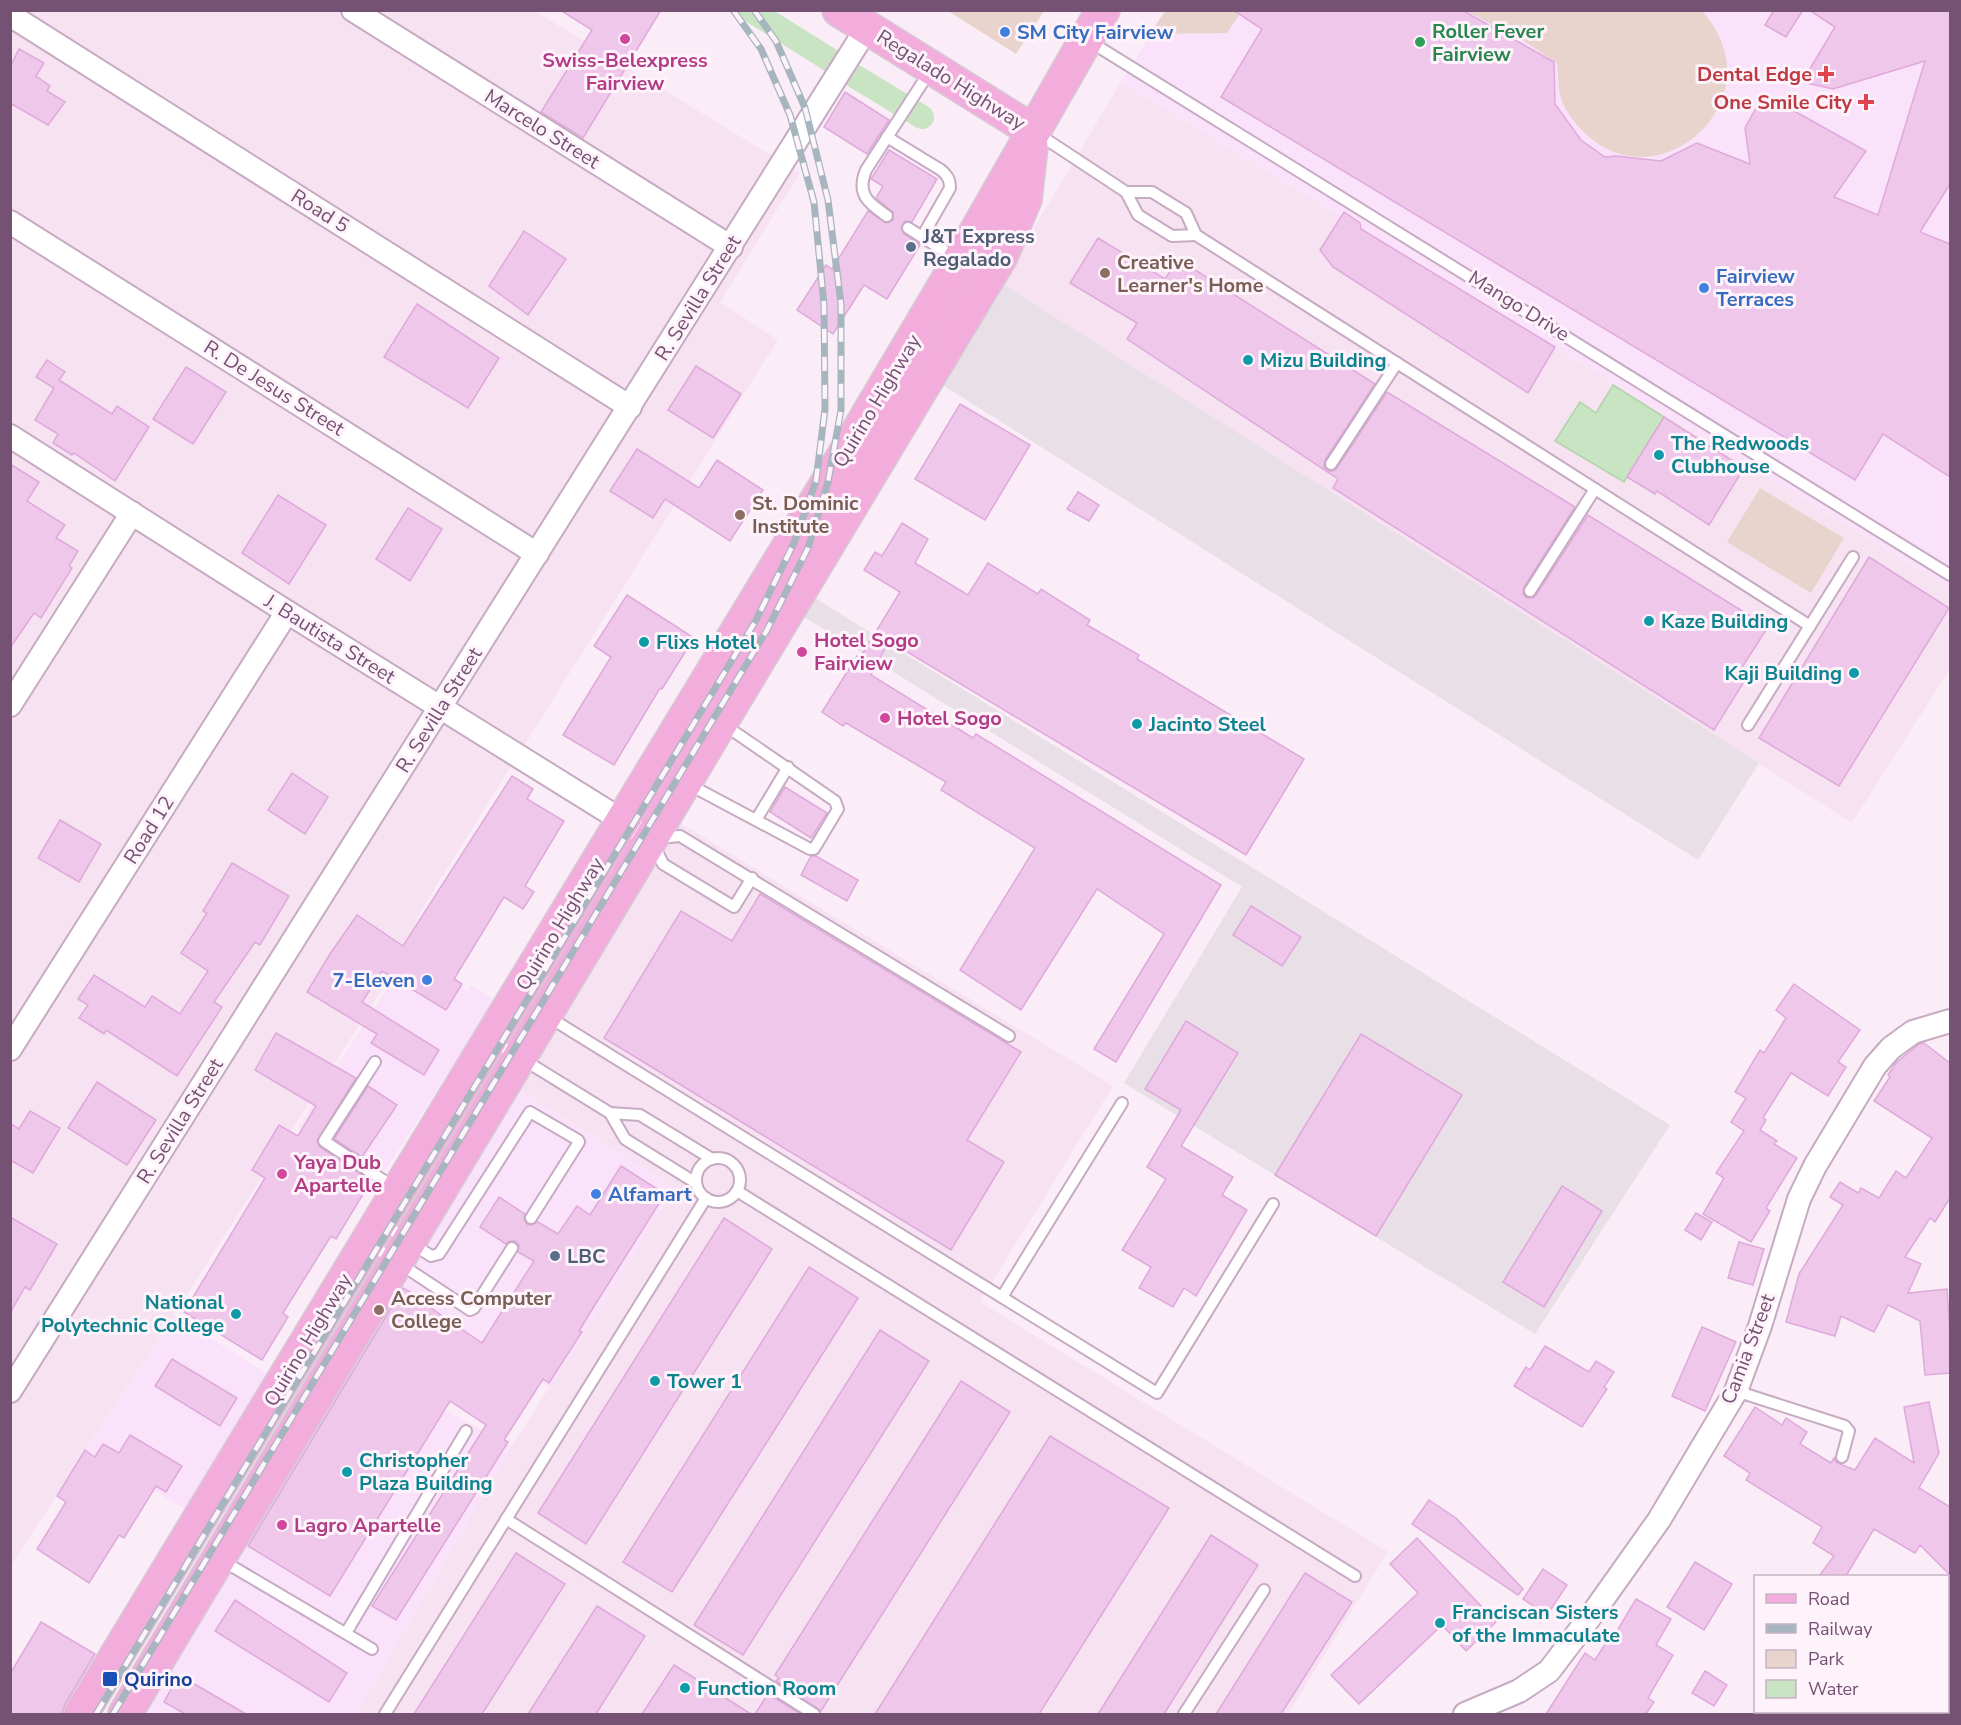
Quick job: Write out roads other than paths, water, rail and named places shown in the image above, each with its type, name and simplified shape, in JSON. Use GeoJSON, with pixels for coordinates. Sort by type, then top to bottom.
{"type":"FeatureCollection","features":[{"type":"Feature","properties":{"kind":"main road","name":"Regalado Highway"},"geometry":{"type":"LineString","coordinates":[[839,10],[1033,130]]}},
{"type":"Feature","properties":{"kind":"main road","name":"Quirino Highway"},"geometry":{"type":"LineString","coordinates":[[81,1714],[843,457],[960,261],[1103,10]]}},
{"type":"Feature","properties":{"kind":"main road","name":"Quirino Highway"},"geometry":{"type":"LineString","coordinates":[[124,1714],[1000,256],[1025,199],[1033,130]]}},
{"type":"Feature","properties":{"kind":"street","name":"Marcelo Street"},"geometry":{"type":"LineString","coordinates":[[353,10],[731,247]]}},
{"type":"Feature","properties":{"kind":"street","name":"Road 5"},"geometry":{"type":"LineString","coordinates":[[10,15],[630,407]]}},
{"type":"Feature","properties":{"kind":"street","name":"R. Sevilla Street"},"geometry":{"type":"LineString","coordinates":[[10,1391],[867,28]]}},
{"type":"Feature","properties":{"kind":"street","name":"R. De Jesus Street"},"geometry":{"type":"LineString","coordinates":[[10,222],[537,554]]}},
{"type":"Feature","properties":{"kind":"street","name":"J. Bautista Street"},"geometry":{"type":"LineString","coordinates":[[10,436],[440,708],[651,838]]}},
{"type":"Feature","properties":{"kind":"street"},"geometry":{"type":"LineString","coordinates":[[10,705],[132,513]]}},
{"type":"Feature","properties":{"kind":"street","name":"Road 12"},"geometry":{"type":"LineString","coordinates":[[10,1049],[287,612]]}},
{"type":"Feature","properties":{"kind":"street","name":"Camia Street"},"geometry":{"type":"LineString","coordinates":[[1465,1714],[1519,1691],[1549,1671],[1659,1520],[1736,1391],[1760,1326],[1799,1199],[1815,1166],[1875,1066],[1891,1048],[1912,1032],[1950,1021]]}},
{"type":"Feature","properties":{"kind":"lane","name":"Mango Drive"},"geometry":{"type":"LineString","coordinates":[[1086,39],[1950,575]]}},
{"type":"Feature","properties":{"kind":"lane"},"geometry":{"type":"LineString","coordinates":[[887,216],[872,206],[865,196],[862,188],[863,179],[866,170],[931,68]]}},
{"type":"Feature","properties":{"kind":"lane"},"geometry":{"type":"LineString","coordinates":[[1033,130],[1126,192],[1138,215],[1172,236],[1196,235]]}},
{"type":"Feature","properties":{"kind":"lane"},"geometry":{"type":"LineString","coordinates":[[887,137],[941,170],[950,182],[950,188],[922,237]]}},
{"type":"Feature","properties":{"kind":"lane"},"geometry":{"type":"LineString","coordinates":[[1126,192],[1152,192],[1186,213],[1196,235],[1810,626]]}},
{"type":"Feature","properties":{"kind":"lane"},"geometry":{"type":"LineString","coordinates":[[908,228],[960,261]]}},
{"type":"Feature","properties":{"kind":"lane"},"geometry":{"type":"LineString","coordinates":[[1331,464],[1396,363]]}},
{"type":"Feature","properties":{"kind":"lane"},"geometry":{"type":"LineString","coordinates":[[1530,591],[1595,489]]}},
{"type":"Feature","properties":{"kind":"lane"},"geometry":{"type":"LineString","coordinates":[[1748,725],[1853,557]]}},
{"type":"Feature","properties":{"kind":"lane"},"geometry":{"type":"LineString","coordinates":[[685,782],[806,848],[814,849],[838,809],[835,801],[721,723]]}},
{"type":"Feature","properties":{"kind":"lane"},"geometry":{"type":"LineString","coordinates":[[756,820],[788,767]]}},
{"type":"Feature","properties":{"kind":"lane"},"geometry":{"type":"LineString","coordinates":[[752,879],[734,907],[663,864],[651,838],[680,836],[752,879],[1009,1036]]}},
{"type":"Feature","properties":{"kind":"lane"},"geometry":{"type":"LineString","coordinates":[[545,1015],[1157,1393],[1274,1204]]}},
{"type":"Feature","properties":{"kind":"lane"},"geometry":{"type":"LineString","coordinates":[[490,1039],[610,1113],[625,1138],[696,1183],[706,1198],[723,1201],[737,1191],[740,1183],[735,1166],[729,1160],[720,1158],[703,1164],[697,1172],[696,1183]]}},
{"type":"Feature","properties":{"kind":"lane"},"geometry":{"type":"LineString","coordinates":[[375,1062],[324,1141],[399,1191]]}},
{"type":"Feature","properties":{"kind":"lane"},"geometry":{"type":"LineString","coordinates":[[1002,1297],[1122,1103]]}},
{"type":"Feature","properties":{"kind":"lane"},"geometry":{"type":"LineString","coordinates":[[373,1232],[403,1251],[431,1256],[439,1254],[530,1112],[579,1141],[531,1218]]}},
{"type":"Feature","properties":{"kind":"lane"},"geometry":{"type":"LineString","coordinates":[[610,1113],[640,1115],[712,1159]]}},
{"type":"Feature","properties":{"kind":"lane"},"geometry":{"type":"LineString","coordinates":[[737,1191],[1355,1576]]}},
{"type":"Feature","properties":{"kind":"lane"},"geometry":{"type":"LineString","coordinates":[[385,1714],[706,1198]]}},
{"type":"Feature","properties":{"kind":"lane"},"geometry":{"type":"LineString","coordinates":[[373,1232],[403,1251],[472,1310],[512,1248]]}},
{"type":"Feature","properties":{"kind":"lane"},"geometry":{"type":"LineString","coordinates":[[1736,1391],[1845,1426],[1849,1431],[1842,1457]]}},
{"type":"Feature","properties":{"kind":"lane"},"geometry":{"type":"LineString","coordinates":[[346,1633],[466,1431]]}},
{"type":"Feature","properties":{"kind":"lane"},"geometry":{"type":"LineString","coordinates":[[506,1520],[814,1714]]}},
{"type":"Feature","properties":{"kind":"lane"},"geometry":{"type":"LineString","coordinates":[[219,1558],[372,1649]]}},
{"type":"Feature","properties":{"kind":"lane"},"geometry":{"type":"LineString","coordinates":[[1184,1714],[1264,1590]]}},
{"type":"Feature","properties":{"kind":"water"},"geometry":{"type":"Polygon","coordinates":[[[1613,385],[1664,417],[1624,482],[1555,441],[1580,402],[1596,413],[1613,385]]]}},
{"type":"Feature","properties":{"kind":"waterway"},"geometry":{"type":"LineString","coordinates":[[750,10],[835,63]]}},
{"type":"Feature","properties":{"kind":"waterway"},"geometry":{"type":"LineString","coordinates":[[856,77],[922,117]]}},
{"type":"Feature","properties":{"kind":"railway"},"geometry":{"type":"LineString","coordinates":[[96,1714],[755,622],[794,543],[816,481],[825,409],[824,305],[814,202],[790,115],[761,49],[733,10]]}},
{"type":"Feature","properties":{"kind":"railway"},"geometry":{"type":"LineString","coordinates":[[113,1714],[767,630],[808,548],[828,482],[841,410],[841,304],[828,200],[805,108],[776,41],[754,10]]}},
{"type":"Feature","properties":{"kind":"place","name":"SM City Fairview"},"geometry":{"type":"Point","coordinates":[1005,32]}},
{"type":"Feature","properties":{"kind":"place","name":"Swiss-Belexpress Fairview"},"geometry":{"type":"Point","coordinates":[625,39]}},
{"type":"Feature","properties":{"kind":"place","name":"Roller Fever Fairview"},"geometry":{"type":"Point","coordinates":[1420,42]}},
{"type":"Feature","properties":{"kind":"place","name":"Dental Edge"},"geometry":{"type":"Point","coordinates":[1826,74]}},
{"type":"Feature","properties":{"kind":"place","name":"One Smile City"},"geometry":{"type":"Point","coordinates":[1866,102]}},
{"type":"Feature","properties":{"kind":"place","name":"J&T Express Regalado"},"geometry":{"type":"Point","coordinates":[911,247]}},
{"type":"Feature","properties":{"kind":"place","name":"Creative Learner's Home"},"geometry":{"type":"Point","coordinates":[1105,273]}},
{"type":"Feature","properties":{"kind":"place","name":"Fairview Terraces"},"geometry":{"type":"Point","coordinates":[1704,288]}},
{"type":"Feature","properties":{"kind":"place","name":"Mizu Building"},"geometry":{"type":"Point","coordinates":[1248,360]}},
{"type":"Feature","properties":{"kind":"place","name":"The Redwoods Clubhouse"},"geometry":{"type":"Point","coordinates":[1659,455]}},
{"type":"Feature","properties":{"kind":"place","name":"St. Dominic Institute"},"geometry":{"type":"Point","coordinates":[740,515]}},
{"type":"Feature","properties":{"kind":"place","name":"Kaze Building"},"geometry":{"type":"Point","coordinates":[1649,621]}},
{"type":"Feature","properties":{"kind":"place","name":"Flixs Hotel"},"geometry":{"type":"Point","coordinates":[644,642]}},
{"type":"Feature","properties":{"kind":"place","name":"Hotel Sogo Fairview"},"geometry":{"type":"Point","coordinates":[802,652]}},
{"type":"Feature","properties":{"kind":"place","name":"Kaji Building"},"geometry":{"type":"Point","coordinates":[1854,673]}},
{"type":"Feature","properties":{"kind":"place","name":"Hotel Sogo"},"geometry":{"type":"Point","coordinates":[885,718]}},
{"type":"Feature","properties":{"kind":"place","name":"Jacinto Steel"},"geometry":{"type":"Point","coordinates":[1137,724]}},
{"type":"Feature","properties":{"kind":"place","name":"7-Eleven"},"geometry":{"type":"Point","coordinates":[427,980]}},
{"type":"Feature","properties":{"kind":"place","name":"Yaya Dub Apartelle"},"geometry":{"type":"Point","coordinates":[282,1174]}},
{"type":"Feature","properties":{"kind":"place","name":"Alfamart"},"geometry":{"type":"Point","coordinates":[596,1194]}},
{"type":"Feature","properties":{"kind":"place","name":"LBC"},"geometry":{"type":"Point","coordinates":[555,1256]}},
{"type":"Feature","properties":{"kind":"place","name":"Access Computer College"},"geometry":{"type":"Point","coordinates":[379,1310]}},
{"type":"Feature","properties":{"kind":"place","name":"National Polytechnic College"},"geometry":{"type":"Point","coordinates":[236,1314]}},
{"type":"Feature","properties":{"kind":"place","name":"Tower 1"},"geometry":{"type":"Point","coordinates":[655,1381]}},
{"type":"Feature","properties":{"kind":"place","name":"Christopher Plaza Building"},"geometry":{"type":"Point","coordinates":[347,1472]}},
{"type":"Feature","properties":{"kind":"place","name":"Lagro Apartelle"},"geometry":{"type":"Point","coordinates":[282,1525]}},
{"type":"Feature","properties":{"kind":"place","name":"Franciscan Sisters of the Immaculate"},"geometry":{"type":"Point","coordinates":[1440,1623]}},
{"type":"Feature","properties":{"kind":"place","name":"Quirino"},"geometry":{"type":"Point","coordinates":[110,1679]}},
{"type":"Feature","properties":{"kind":"place","name":"Function Room"},"geometry":{"type":"Point","coordinates":[685,1688]}}]}
